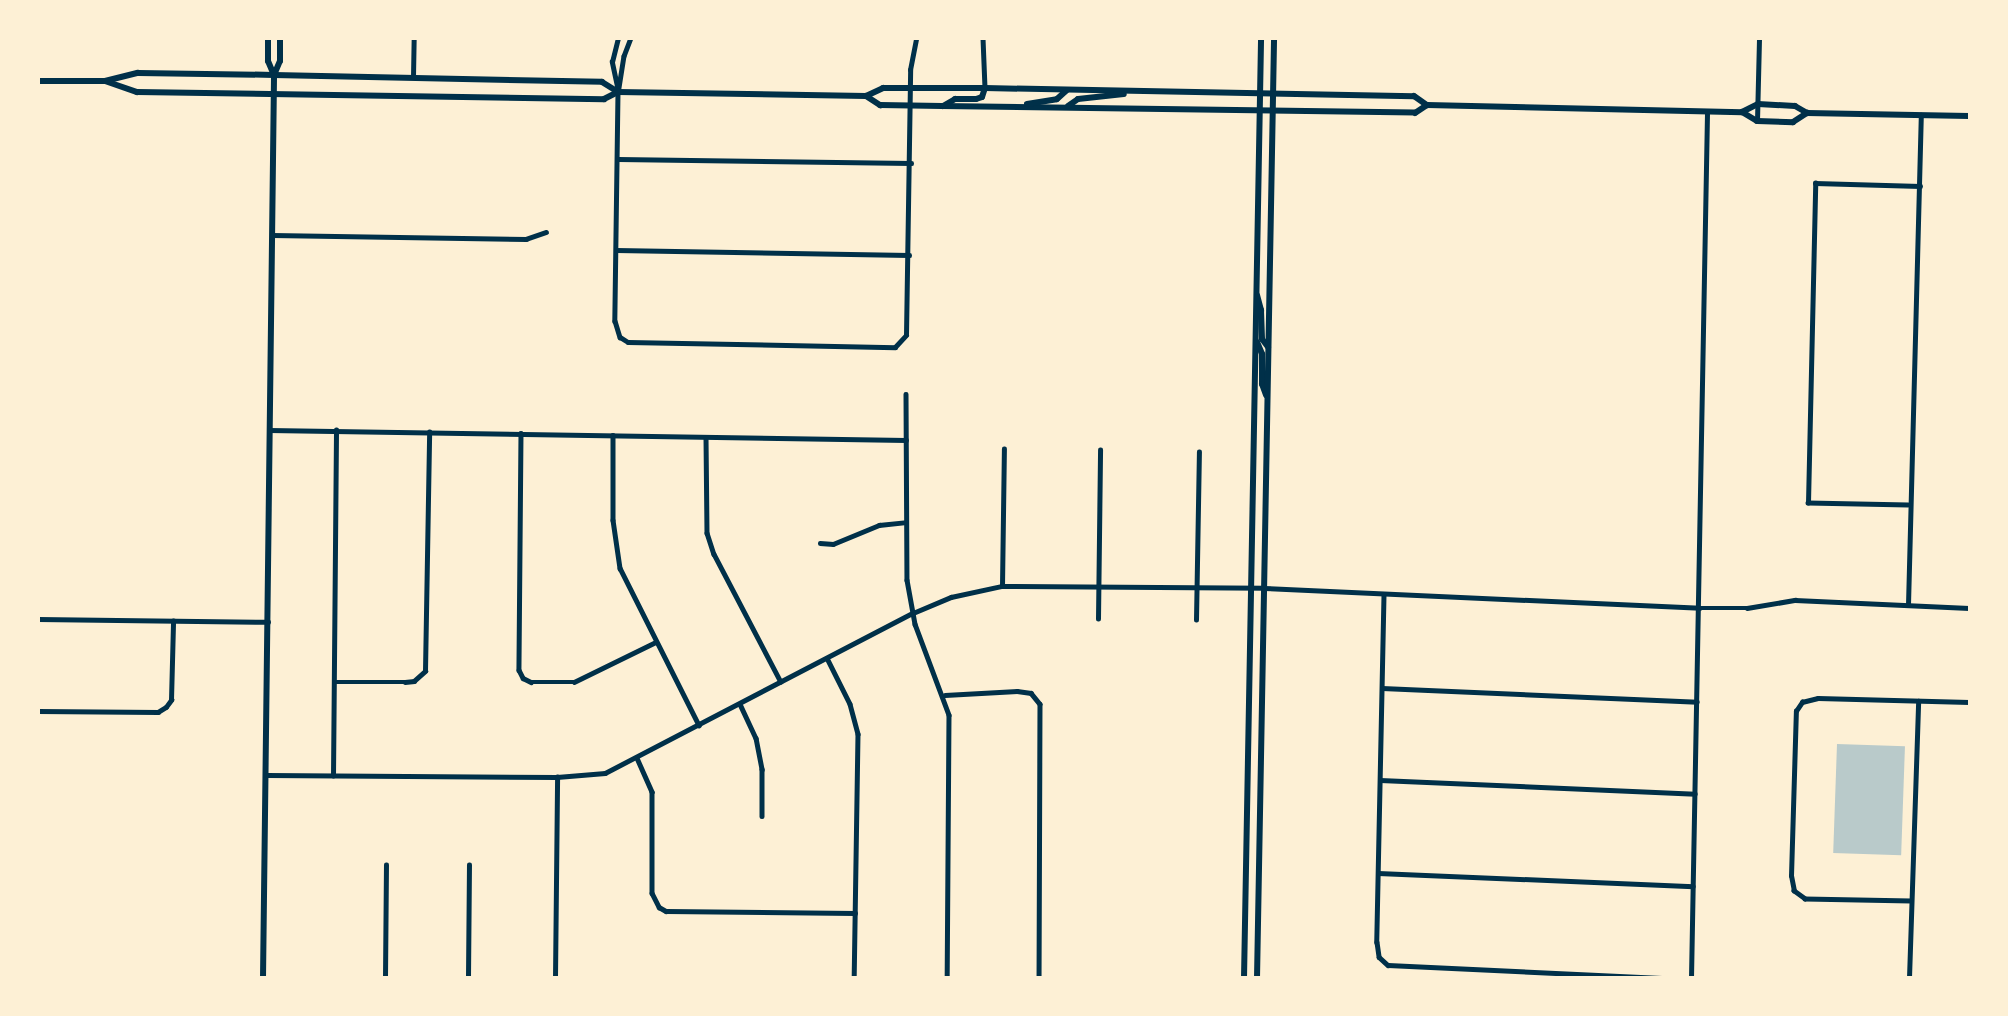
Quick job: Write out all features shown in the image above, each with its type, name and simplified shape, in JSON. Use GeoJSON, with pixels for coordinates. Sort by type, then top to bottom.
{"type":"FeatureCollection","features":[{"type":"Feature","properties":{"kind":"main road"},"geometry":{"type":"LineString","coordinates":[[268,38],[268,61],[274,75]]}},
{"type":"Feature","properties":{"kind":"main road"},"geometry":{"type":"LineString","coordinates":[[263,978],[274,75],[280,61],[280,38]]}},
{"type":"Feature","properties":{"kind":"main road"},"geometry":{"type":"LineString","coordinates":[[1244,978],[1261,38]]}},
{"type":"Feature","properties":{"kind":"main road"},"geometry":{"type":"LineString","coordinates":[[1257,978],[1274,38]]}},
{"type":"Feature","properties":{"kind":"main road"},"geometry":{"type":"LineString","coordinates":[[38,81],[104,81],[138,73],[413,77],[602,82],[618,92]]}},
{"type":"Feature","properties":{"kind":"main road"},"geometry":{"type":"LineString","coordinates":[[493,97],[494,79]]}},
{"type":"Feature","properties":{"kind":"main road"},"geometry":{"type":"LineString","coordinates":[[104,81],[137,92],[604,99],[618,92],[866,96],[883,88],[985,88],[1414,96],[1427,105],[1742,112],[1758,121],[1793,122],[1807,113]]}},
{"type":"Feature","properties":{"kind":"main road"},"geometry":{"type":"LineString","coordinates":[[942,107],[955,99],[982,97],[985,88]]}},
{"type":"Feature","properties":{"kind":"main road"},"geometry":{"type":"LineString","coordinates":[[1019,107],[1057,99],[1067,90]]}},
{"type":"Feature","properties":{"kind":"main road"},"geometry":{"type":"LineString","coordinates":[[1066,107],[1078,99],[1115,97],[1130,92]]}},
{"type":"Feature","properties":{"kind":"main road"},"geometry":{"type":"LineString","coordinates":[[866,96],[880,105],[942,107],[1415,113],[1427,105]]}},
{"type":"Feature","properties":{"kind":"main road"},"geometry":{"type":"LineString","coordinates":[[1742,112],[1758,104],[1796,106],[1807,113],[1969,116]]}},
{"type":"Feature","properties":{"kind":"main road"},"geometry":{"type":"LineString","coordinates":[[1256,293],[1261,310],[1262,339],[1268,348]]}},
{"type":"Feature","properties":{"kind":"main road"},"geometry":{"type":"LineString","coordinates":[[1255,337],[1261,351],[1262,384],[1267,397]]}},
{"type":"Feature","properties":{"kind":"main road"},"geometry":{"type":"LineString","coordinates":[[1246,826],[1259,826]]}},
{"type":"Feature","properties":{"kind":"street"},"geometry":{"type":"LineString","coordinates":[[413,77],[414,38]]}},
{"type":"Feature","properties":{"kind":"street"},"geometry":{"type":"LineString","coordinates":[[618,38],[612,62],[618,92]]}},
{"type":"Feature","properties":{"kind":"street"},"geometry":{"type":"LineString","coordinates":[[631,38],[624,56],[618,92],[615,321],[620,337],[628,342],[895,347],[906,335],[911,89],[916,38]]}},
{"type":"Feature","properties":{"kind":"street"},"geometry":{"type":"LineString","coordinates":[[983,38],[985,88]]}},
{"type":"Feature","properties":{"kind":"street"},"geometry":{"type":"LineString","coordinates":[[1758,121],[1759,38]]}},
{"type":"Feature","properties":{"kind":"street"},"geometry":{"type":"LineString","coordinates":[[1691,978],[1700,608],[1706,111]]}},
{"type":"Feature","properties":{"kind":"street"},"geometry":{"type":"LineString","coordinates":[[1908,605],[1908,505],[1921,114]]}},
{"type":"Feature","properties":{"kind":"street"},"geometry":{"type":"LineString","coordinates":[[618,159],[911,163]]}},
{"type":"Feature","properties":{"kind":"street"},"geometry":{"type":"LineString","coordinates":[[1908,505],[1808,503],[1815,183],[1920,186]]}},
{"type":"Feature","properties":{"kind":"street"},"geometry":{"type":"LineString","coordinates":[[272,235],[526,239],[546,232]]}},
{"type":"Feature","properties":{"kind":"street"},"geometry":{"type":"LineString","coordinates":[[616,250],[909,255]]}},
{"type":"Feature","properties":{"kind":"street"},"geometry":{"type":"LineString","coordinates":[[906,394],[907,580],[913,613],[950,715],[947,978]]}},
{"type":"Feature","properties":{"kind":"street"},"geometry":{"type":"LineString","coordinates":[[270,430],[906,440]]}},
{"type":"Feature","properties":{"kind":"street"},"geometry":{"type":"LineString","coordinates":[[333,776],[336,430]]}},
{"type":"Feature","properties":{"kind":"street"},"geometry":{"type":"LineString","coordinates":[[334,682],[405,682],[421,677],[426,662],[429,432]]}},
{"type":"Feature","properties":{"kind":"street"},"geometry":{"type":"LineString","coordinates":[[521,433],[519,670],[523,678],[531,682],[574,682],[656,642]]}},
{"type":"Feature","properties":{"kind":"street"},"geometry":{"type":"LineString","coordinates":[[613,435],[614,540],[628,587],[699,725]]}},
{"type":"Feature","properties":{"kind":"street"},"geometry":{"type":"LineString","coordinates":[[706,436],[707,533],[714,554],[781,682]]}},
{"type":"Feature","properties":{"kind":"street"},"geometry":{"type":"LineString","coordinates":[[1002,586],[1004,449]]}},
{"type":"Feature","properties":{"kind":"street"},"geometry":{"type":"LineString","coordinates":[[1097,619],[1100,450]]}},
{"type":"Feature","properties":{"kind":"street"},"geometry":{"type":"LineString","coordinates":[[1196,621],[1199,452]]}},
{"type":"Feature","properties":{"kind":"street"},"geometry":{"type":"LineString","coordinates":[[820,543],[833,544],[879,525],[906,522]]}},
{"type":"Feature","properties":{"kind":"street"},"geometry":{"type":"LineString","coordinates":[[267,775],[557,777],[605,773],[913,613],[951,597],[1002,586],[1264,588],[1700,608],[1747,608],[1796,600],[1969,608]]}},
{"type":"Feature","properties":{"kind":"street"},"geometry":{"type":"LineString","coordinates":[[1384,595],[1377,943],[1379,957],[1388,965],[1667,978]]}},
{"type":"Feature","properties":{"kind":"street"},"geometry":{"type":"LineString","coordinates":[[38,619],[268,622]]}},
{"type":"Feature","properties":{"kind":"street"},"geometry":{"type":"LineString","coordinates":[[38,711],[158,712],[166,707],[171,700],[173,621]]}},
{"type":"Feature","properties":{"kind":"street"},"geometry":{"type":"LineString","coordinates":[[827,658],[850,704],[858,734],[854,978]]}},
{"type":"Feature","properties":{"kind":"street"},"geometry":{"type":"LineString","coordinates":[[1382,688],[1698,702]]}},
{"type":"Feature","properties":{"kind":"street"},"geometry":{"type":"LineString","coordinates":[[944,695],[1017,691],[1037,697],[1042,716],[1039,978]]}},
{"type":"Feature","properties":{"kind":"street"},"geometry":{"type":"LineString","coordinates":[[1911,901],[1805,899],[1794,891],[1791,876],[1798,706],[1818,698],[1969,702]]}},
{"type":"Feature","properties":{"kind":"street"},"geometry":{"type":"LineString","coordinates":[[1909,978],[1918,701]]}},
{"type":"Feature","properties":{"kind":"street"},"geometry":{"type":"LineString","coordinates":[[740,704],[756,738],[762,769],[762,816]]}},
{"type":"Feature","properties":{"kind":"street"},"geometry":{"type":"LineString","coordinates":[[637,758],[652,792],[652,893],[659,907],[666,911],[855,913]]}},
{"type":"Feature","properties":{"kind":"street"},"geometry":{"type":"LineString","coordinates":[[555,978],[557,777]]}},
{"type":"Feature","properties":{"kind":"street"},"geometry":{"type":"LineString","coordinates":[[1380,780],[1696,794]]}},
{"type":"Feature","properties":{"kind":"street"},"geometry":{"type":"LineString","coordinates":[[384,978],[386,865]]}},
{"type":"Feature","properties":{"kind":"street"},"geometry":{"type":"LineString","coordinates":[[468,978],[469,865]]}},
{"type":"Feature","properties":{"kind":"street"},"geometry":{"type":"LineString","coordinates":[[1378,873],[1693,886]]}},
{"type":"Feature","properties":{"kind":"shaded area"},"geometry":{"type":"Polygon","coordinates":[[[1837,744],[1905,746],[1901,855],[1833,853],[1837,744]]]}}]}
